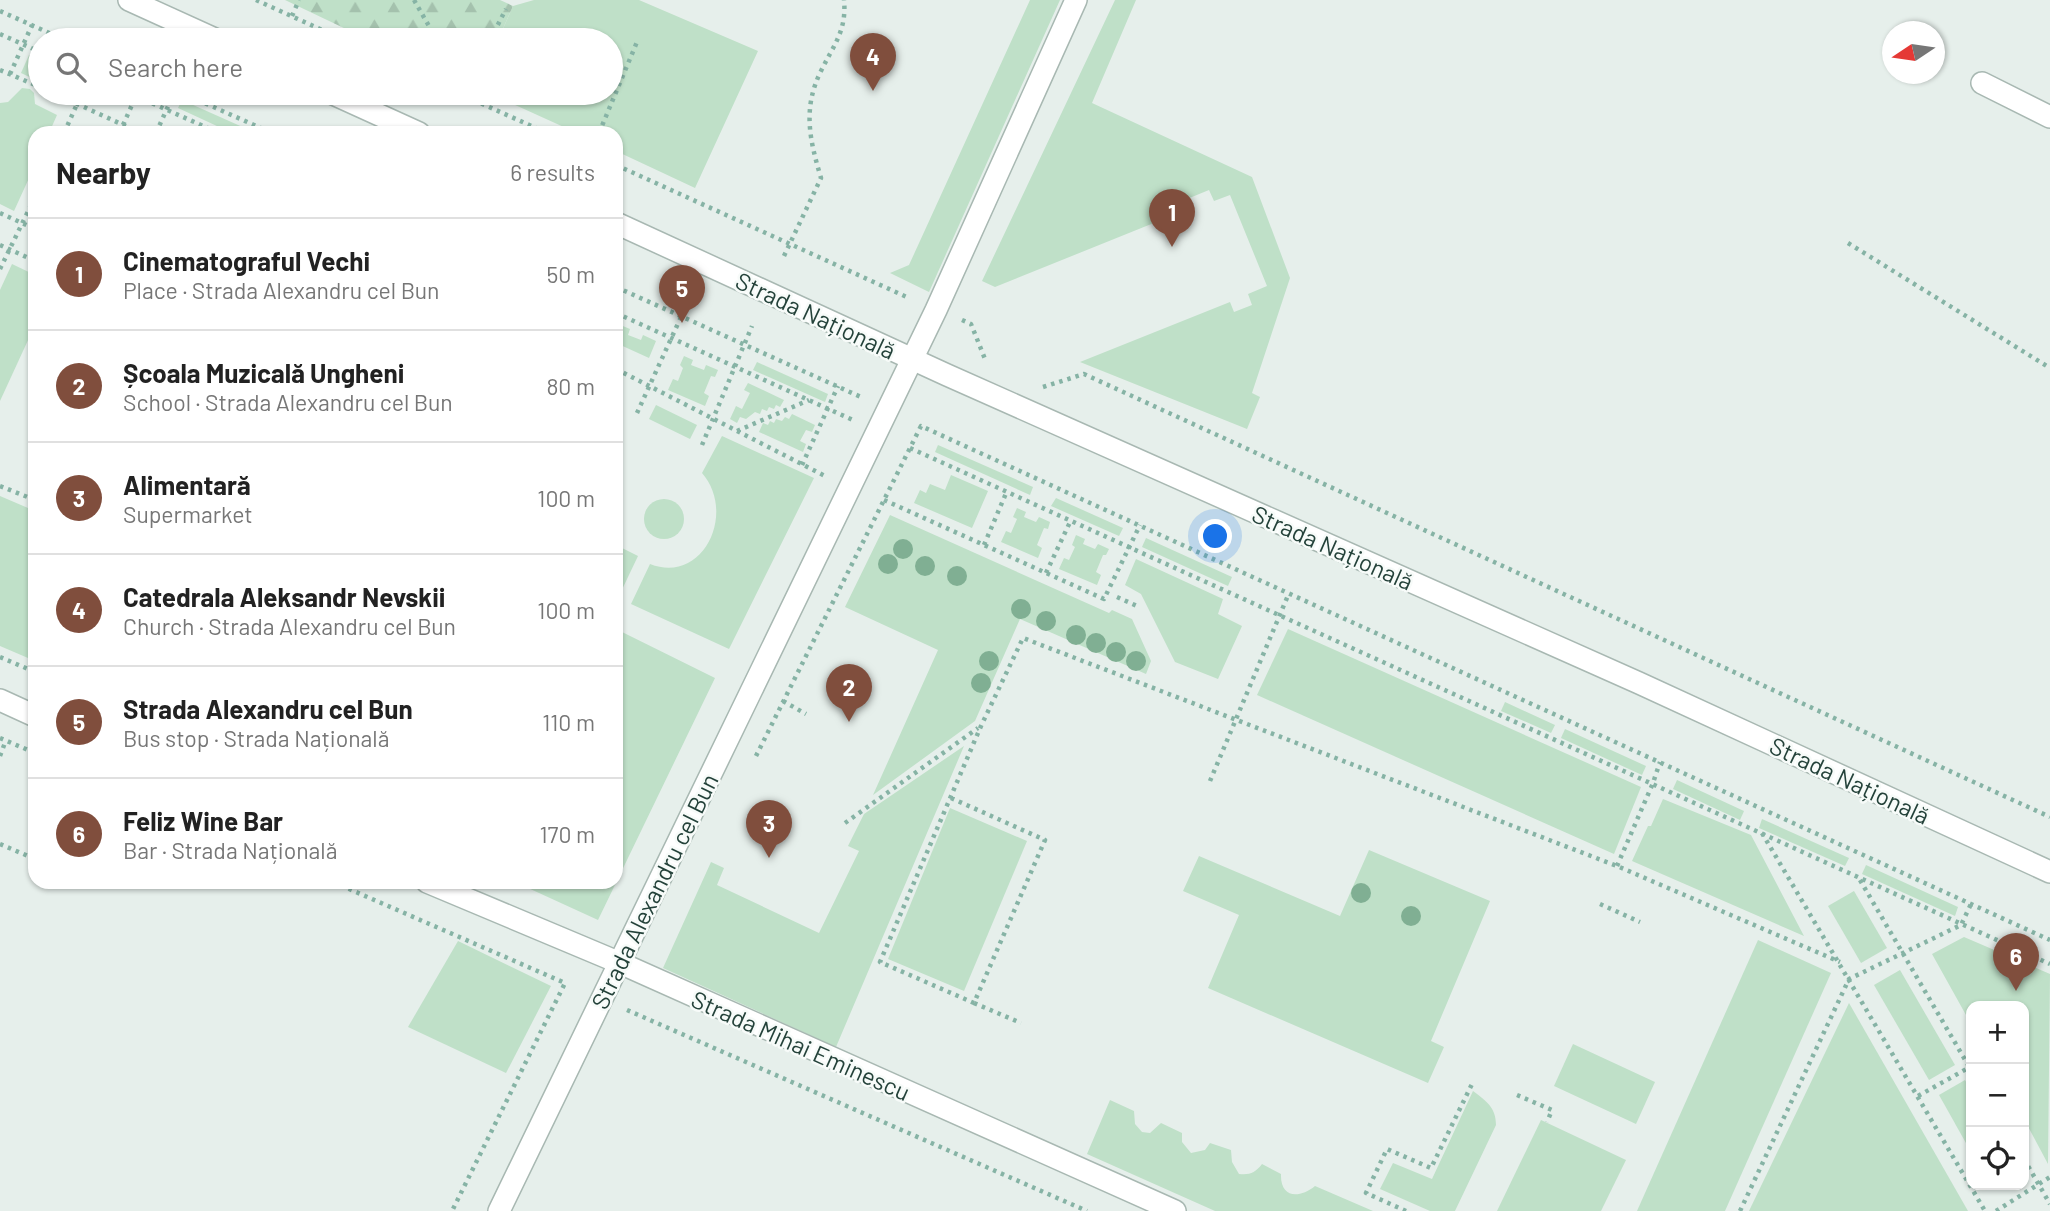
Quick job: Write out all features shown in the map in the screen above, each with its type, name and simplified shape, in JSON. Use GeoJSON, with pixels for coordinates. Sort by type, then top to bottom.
{"type":"FeatureCollection","features":[{"type":"Feature","properties":{"kind":"street"},"geometry":{"type":"LineString","coordinates":[[129,0],[191,28]]}},
{"type":"Feature","properties":{"kind":"street","name":"Strada Alexandru cel Bun"},"geometry":{"type":"LineString","coordinates":[[499,1211],[912,360],[1076,0]]}},
{"type":"Feature","properties":{"kind":"street"},"geometry":{"type":"LineString","coordinates":[[1982,83],[2050,117]]}},
{"type":"Feature","properties":{"kind":"street"},"geometry":{"type":"LineString","coordinates":[[357,105],[404,126]]}},
{"type":"Feature","properties":{"kind":"street","name":"Strada Națională"},"geometry":{"type":"LineString","coordinates":[[623,226],[912,360],[1639,683],[2050,872]]}},
{"type":"Feature","properties":{"kind":"street"},"geometry":{"type":"LineString","coordinates":[[0,700],[28,713]]}},
{"type":"Feature","properties":{"kind":"street","name":"Strada Mihai Eminescu"},"geometry":{"type":"LineString","coordinates":[[443,889],[620,964],[1175,1211]]}},
{"type":"Feature","properties":{"kind":"path"},"geometry":{"type":"LineString","coordinates":[[256,0],[318,28]]}},
{"type":"Feature","properties":{"kind":"path"},"geometry":{"type":"LineString","coordinates":[[292,16],[299,0]]}},
{"type":"Feature","properties":{"kind":"path"},"geometry":{"type":"LineString","coordinates":[[414,0],[429,28]]}},
{"type":"Feature","properties":{"kind":"path"},"geometry":{"type":"LineString","coordinates":[[784,256],[821,178],[810,139],[811,102],[820,73],[841,36],[844,0]]}},
{"type":"Feature","properties":{"kind":"path"},"geometry":{"type":"LineString","coordinates":[[497,28],[506,9]]}},
{"type":"Feature","properties":{"kind":"path"},"geometry":{"type":"LineString","coordinates":[[0,11],[39,28]]}},
{"type":"Feature","properties":{"kind":"path"},"geometry":{"type":"LineString","coordinates":[[0,34],[28,47]]}},
{"type":"Feature","properties":{"kind":"path"},"geometry":{"type":"LineString","coordinates":[[10,75],[28,34]]}},
{"type":"Feature","properties":{"kind":"path"},"geometry":{"type":"LineString","coordinates":[[623,77],[638,42]]}},
{"type":"Feature","properties":{"kind":"path"},"geometry":{"type":"LineString","coordinates":[[0,70],[28,83]]}},
{"type":"Feature","properties":{"kind":"path"},"geometry":{"type":"LineString","coordinates":[[67,126],[76,105]]}},
{"type":"Feature","properties":{"kind":"path"},"geometry":{"type":"LineString","coordinates":[[81,105],[123,125],[132,105]]}},
{"type":"Feature","properties":{"kind":"path"},"geometry":{"type":"LineString","coordinates":[[156,105],[203,126]]}},
{"type":"Feature","properties":{"kind":"path"},"geometry":{"type":"LineString","coordinates":[[159,126],[169,105]]}},
{"type":"Feature","properties":{"kind":"path"},"geometry":{"type":"LineString","coordinates":[[209,105],[256,126]]}},
{"type":"Feature","properties":{"kind":"path"},"geometry":{"type":"LineString","coordinates":[[485,105],[531,126]]}},
{"type":"Feature","properties":{"kind":"path"},"geometry":{"type":"LineString","coordinates":[[602,126],[611,105]]}},
{"type":"Feature","properties":{"kind":"path"},"geometry":{"type":"LineString","coordinates":[[623,167],[915,301]]}},
{"type":"Feature","properties":{"kind":"path"},"geometry":{"type":"LineString","coordinates":[[0,269],[28,212]]}},
{"type":"Feature","properties":{"kind":"path"},"geometry":{"type":"LineString","coordinates":[[0,213],[28,226]]}},
{"type":"Feature","properties":{"kind":"path"},"geometry":{"type":"LineString","coordinates":[[1848,243],[2050,368]]}},
{"type":"Feature","properties":{"kind":"path"},"geometry":{"type":"LineString","coordinates":[[0,245],[28,258]]}},
{"type":"Feature","properties":{"kind":"path"},"geometry":{"type":"LineString","coordinates":[[0,257],[6,256]]}},
{"type":"Feature","properties":{"kind":"path"},"geometry":{"type":"LineString","coordinates":[[623,291],[867,400]]}},
{"type":"Feature","properties":{"kind":"path"},"geometry":{"type":"LineString","coordinates":[[623,316],[857,422]]}},
{"type":"Feature","properties":{"kind":"path"},"geometry":{"type":"LineString","coordinates":[[951,316],[971,324],[987,364]]}},
{"type":"Feature","properties":{"kind":"path"},"geometry":{"type":"LineString","coordinates":[[637,413],[681,317]]}},
{"type":"Feature","properties":{"kind":"path"},"geometry":{"type":"LineString","coordinates":[[702,445],[752,326]]}},
{"type":"Feature","properties":{"kind":"path"},"geometry":{"type":"LineString","coordinates":[[623,373],[829,478]]}},
{"type":"Feature","properties":{"kind":"path"},"geometry":{"type":"LineString","coordinates":[[1037,389],[1084,374],[2050,817]]}},
{"type":"Feature","properties":{"kind":"path"},"geometry":{"type":"LineString","coordinates":[[802,464],[838,386]]}},
{"type":"Feature","properties":{"kind":"path"},"geometry":{"type":"LineString","coordinates":[[736,431],[809,400]]}},
{"type":"Feature","properties":{"kind":"path"},"geometry":{"type":"LineString","coordinates":[[921,426],[2050,940]]}},
{"type":"Feature","properties":{"kind":"path"},"geometry":{"type":"LineString","coordinates":[[910,448],[2050,964]]}},
{"type":"Feature","properties":{"kind":"path"},"geometry":{"type":"LineString","coordinates":[[0,486],[28,497]]}},
{"type":"Feature","properties":{"kind":"path"},"geometry":{"type":"LineString","coordinates":[[984,545],[1007,491]]}},
{"type":"Feature","properties":{"kind":"path"},"geometry":{"type":"LineString","coordinates":[[884,500],[1104,599],[1140,525]]}},
{"type":"Feature","properties":{"kind":"path"},"geometry":{"type":"LineString","coordinates":[[1046,573],[1070,520]]}},
{"type":"Feature","properties":{"kind":"path"},"geometry":{"type":"LineString","coordinates":[[1210,781],[1289,593]]}},
{"type":"Feature","properties":{"kind":"path"},"geometry":{"type":"LineString","coordinates":[[1117,597],[1137,606]]}},
{"type":"Feature","properties":{"kind":"path"},"geometry":{"type":"LineString","coordinates":[[1021,1023],[880,962],[981,726],[1023,638],[1617,866],[1840,962]]}},
{"type":"Feature","properties":{"kind":"path"},"geometry":{"type":"LineString","coordinates":[[0,657],[28,669]]}},
{"type":"Feature","properties":{"kind":"path"},"geometry":{"type":"LineString","coordinates":[[783,701],[806,714]]}},
{"type":"Feature","properties":{"kind":"path"},"geometry":{"type":"LineString","coordinates":[[845,823],[981,726]]}},
{"type":"Feature","properties":{"kind":"path"},"geometry":{"type":"LineString","coordinates":[[0,756],[3,739],[28,750]]}},
{"type":"Feature","properties":{"kind":"path"},"geometry":{"type":"LineString","coordinates":[[1617,866],[1660,762]]}},
{"type":"Feature","properties":{"kind":"path"},"geometry":{"type":"LineString","coordinates":[[951,798],[1045,840],[974,1003]]}},
{"type":"Feature","properties":{"kind":"path"},"geometry":{"type":"LineString","coordinates":[[1761,832],[1985,1211]]}},
{"type":"Feature","properties":{"kind":"path"},"geometry":{"type":"LineString","coordinates":[[0,844],[28,856]]}},
{"type":"Feature","properties":{"kind":"path"},"geometry":{"type":"LineString","coordinates":[[1860,879],[1968,1064]]}},
{"type":"Feature","properties":{"kind":"path"},"geometry":{"type":"LineString","coordinates":[[349,889],[565,983],[452,1211]]}},
{"type":"Feature","properties":{"kind":"path"},"geometry":{"type":"LineString","coordinates":[[1600,904],[1640,922]]}},
{"type":"Feature","properties":{"kind":"path"},"geometry":{"type":"LineString","coordinates":[[1740,1211],[1849,979],[1961,925],[1970,904]]}},
{"type":"Feature","properties":{"kind":"path"},"geometry":{"type":"LineString","coordinates":[[627,1010],[1087,1211]]}},
{"type":"Feature","properties":{"kind":"path"},"geometry":{"type":"LineString","coordinates":[[1918,1096],[1966,1070]]}},
{"type":"Feature","properties":{"kind":"path"},"geometry":{"type":"LineString","coordinates":[[1406,1211],[1366,1193],[1387,1149],[1431,1168],[1472,1084]]}},
{"type":"Feature","properties":{"kind":"path"},"geometry":{"type":"LineString","coordinates":[[1517,1095],[1552,1110],[1547,1122]]}},
{"type":"Feature","properties":{"kind":"path"},"geometry":{"type":"LineString","coordinates":[[2029,1168],[2050,1204]]}},
{"type":"Feature","properties":{"kind":"path"},"geometry":{"type":"LineString","coordinates":[[1996,1211],[2050,1177]]}},
{"type":"Feature","properties":{"kind":"green space"},"geometry":{"type":"Polygon","coordinates":[[[285,0],[500,0],[513,6],[503,28],[344,28],[285,0]]]}},
{"type":"Feature","properties":{"kind":"green space"},"geometry":{"type":"Polygon","coordinates":[[[534,0],[639,0],[758,51],[695,188],[623,154],[623,126],[562,126],[515,105],[623,105],[623,28],[503,28],[513,6],[534,0]]]}},
{"type":"Feature","properties":{"kind":"green space"},"geometry":{"type":"Polygon","coordinates":[[[1030,0],[1060,0],[929,292],[890,273],[909,265],[1030,0]]]}},
{"type":"Feature","properties":{"kind":"green space"},"geometry":{"type":"Polygon","coordinates":[[[1115,0],[1136,0],[1092,103],[1252,177],[1290,278],[1252,393],[1260,397],[1247,429],[1080,362],[1230,302],[1234,312],[1252,305],[1248,294],[1267,286],[1230,195],[1214,201],[1209,190],[1187,199],[1191,208],[995,287],[982,281],[1115,0]]]}},
{"type":"Feature","properties":{"kind":"green space"},"geometry":{"type":"Polygon","coordinates":[[[28,57],[28,76],[21,73],[28,57]]]}},
{"type":"Feature","properties":{"kind":"green space"},"geometry":{"type":"Polygon","coordinates":[[[22,88],[28,89],[28,105],[37,105],[57,115],[52,126],[28,126],[28,180],[14,211],[0,204],[0,103],[8,102],[22,88]]]}},
{"type":"Feature","properties":{"kind":"green space"},"geometry":{"type":"Polygon","coordinates":[[[180,105],[193,105],[240,126],[217,126],[178,108],[180,105]]]}},
{"type":"Feature","properties":{"kind":"green space"},"geometry":{"type":"Polygon","coordinates":[[[12,264],[28,272],[28,340],[0,401],[0,290],[12,264]]]}},
{"type":"Feature","properties":{"kind":"green space"},"geometry":{"type":"Polygon","coordinates":[[[623,326],[630,329],[628,335],[641,340],[643,335],[656,341],[649,358],[623,346],[623,326]]]}},
{"type":"Feature","properties":{"kind":"green space"},"geometry":{"type":"Polygon","coordinates":[[[684,356],[693,360],[691,365],[704,370],[706,365],[718,370],[715,377],[711,376],[704,393],[709,396],[705,406],[668,390],[673,379],[678,381],[684,356]]]}},
{"type":"Feature","properties":{"kind":"green space"},"geometry":{"type":"Polygon","coordinates":[[[757,362],[828,394],[825,402],[753,370],[757,362]]]}},
{"type":"Feature","properties":{"kind":"green space"},"geometry":{"type":"Polygon","coordinates":[[[748,383],[784,400],[780,407],[769,407],[767,411],[762,409],[760,414],[755,412],[746,419],[740,417],[737,423],[730,419],[736,406],[742,409],[750,393],[744,390],[748,383]]]}},
{"type":"Feature","properties":{"kind":"green space"},"geometry":{"type":"Polygon","coordinates":[[[656,405],[697,425],[690,439],[649,419],[656,405]]]}},
{"type":"Feature","properties":{"kind":"green space"},"geometry":{"type":"Polygon","coordinates":[[[792,414],[815,425],[812,432],[806,430],[800,441],[806,444],[803,452],[759,432],[763,423],[768,425],[776,419],[789,419],[792,414]]]}},
{"type":"Feature","properties":{"kind":"green space"},"geometry":{"type":"Polygon","coordinates":[[[722,436],[814,478],[729,649],[631,604],[650,564],[669,568],[685,564],[699,555],[709,541],[715,525],[716,507],[712,489],[702,473],[722,436]]]}},
{"type":"Feature","properties":{"kind":"green space"},"geometry":{"type":"Polygon","coordinates":[[[938,445],[1033,487],[1030,495],[935,452],[938,445]]]}},
{"type":"Feature","properties":{"kind":"green space"},"geometry":{"type":"Polygon","coordinates":[[[951,475],[988,491],[972,528],[914,503],[920,490],[926,493],[930,484],[945,490],[951,475]]]}},
{"type":"Feature","properties":{"kind":"green space"},"geometry":{"type":"Polygon","coordinates":[[[0,496],[28,508],[28,658],[0,646],[0,496]]]}},
{"type":"Feature","properties":{"kind":"green space"},"geometry":{"type":"Polygon","coordinates":[[[1056,498],[1123,528],[1119,536],[1051,506],[1056,498]]]}},
{"type":"Feature","properties":{"kind":"green space"},"geometry":{"type":"Polygon","coordinates":[[[664,499],[678,505],[684,519],[678,533],[664,539],[650,533],[644,519],[650,505],[664,499]]]}},
{"type":"Feature","properties":{"kind":"green space"},"geometry":{"type":"Polygon","coordinates":[[[1017,508],[1026,512],[1024,517],[1036,522],[1039,517],[1050,522],[1048,529],[1044,528],[1037,545],[1042,548],[1038,558],[1001,542],[1006,531],[1011,533],[1017,519],[1013,517],[1017,508]]]}},
{"type":"Feature","properties":{"kind":"green space"},"geometry":{"type":"Polygon","coordinates":[[[890,515],[1109,613],[1112,610],[1132,619],[1151,661],[1146,674],[1020,619],[975,721],[873,795],[938,650],[845,607],[890,515]]]}},
{"type":"Feature","properties":{"kind":"green space"},"geometry":{"type":"Polygon","coordinates":[[[1076,535],[1085,539],[1083,544],[1095,549],[1098,544],[1109,549],[1106,555],[1103,555],[1096,572],[1101,575],[1097,585],[1059,569],[1064,558],[1069,560],[1075,547],[1072,545],[1076,535]]]}},
{"type":"Feature","properties":{"kind":"green space"},"geometry":{"type":"Polygon","coordinates":[[[1146,538],[1232,577],[1228,586],[1142,547],[1146,538]]]}},
{"type":"Feature","properties":{"kind":"green space"},"geometry":{"type":"Polygon","coordinates":[[[623,548],[638,556],[623,588],[623,548]]]}},
{"type":"Feature","properties":{"kind":"green space"},"geometry":{"type":"Polygon","coordinates":[[[1136,559],[1223,599],[1218,614],[1242,626],[1218,679],[1175,662],[1141,594],[1125,585],[1136,559]]]}},
{"type":"Feature","properties":{"kind":"green space"},"geometry":{"type":"Polygon","coordinates":[[[1288,629],[1641,787],[1614,854],[1257,695],[1288,629]]]}},
{"type":"Feature","properties":{"kind":"green space"},"geometry":{"type":"Polygon","coordinates":[[[623,632],[715,678],[623,868],[623,632]]]}},
{"type":"Feature","properties":{"kind":"green space"},"geometry":{"type":"Polygon","coordinates":[[[1505,702],[1555,725],[1551,733],[1501,711],[1505,702]]]}},
{"type":"Feature","properties":{"kind":"green space"},"geometry":{"type":"Polygon","coordinates":[[[1565,729],[1646,766],[1642,775],[1561,738],[1565,729]]]}},
{"type":"Feature","properties":{"kind":"green space"},"geometry":{"type":"Polygon","coordinates":[[[964,746],[836,1047],[663,968],[711,862],[724,868],[717,885],[819,933],[859,851],[848,846],[864,814],[964,746]]]}},
{"type":"Feature","properties":{"kind":"green space"},"geometry":{"type":"Polygon","coordinates":[[[1677,780],[1744,811],[1740,820],[1673,789],[1677,780]]]}},
{"type":"Feature","properties":{"kind":"green space"},"geometry":{"type":"Polygon","coordinates":[[[1663,799],[1751,835],[1804,936],[1632,861],[1663,799]]]}},
{"type":"Feature","properties":{"kind":"green space"},"geometry":{"type":"Polygon","coordinates":[[[950,808],[1027,841],[964,991],[888,959],[950,808]]]}},
{"type":"Feature","properties":{"kind":"green space"},"geometry":{"type":"Polygon","coordinates":[[[1762,819],[1849,858],[1845,866],[1759,828],[1762,819]]]}},
{"type":"Feature","properties":{"kind":"green space"},"geometry":{"type":"Polygon","coordinates":[[[1369,850],[1490,901],[1431,1041],[1444,1047],[1428,1083],[1208,988],[1239,915],[1183,891],[1199,856],[1340,916],[1369,850]]]}},
{"type":"Feature","properties":{"kind":"green space"},"geometry":{"type":"Polygon","coordinates":[[[1866,865],[1958,907],[1955,916],[1862,874],[1866,865]]]}},
{"type":"Feature","properties":{"kind":"green space"},"geometry":{"type":"Polygon","coordinates":[[[530,889],[613,889],[598,920],[530,889]]]}},
{"type":"Feature","properties":{"kind":"green space"},"geometry":{"type":"Polygon","coordinates":[[[1854,891],[1887,948],[1861,963],[1828,906],[1854,891]]]}},
{"type":"Feature","properties":{"kind":"green space"},"geometry":{"type":"Polygon","coordinates":[[[1964,937],[2050,974],[2048,1164],[2029,1128],[2029,1001],[1966,1001],[1966,1015],[1932,954],[1964,937]]]}},
{"type":"Feature","properties":{"kind":"green space"},"geometry":{"type":"Polygon","coordinates":[[[1758,940],[1831,973],[1725,1211],[1637,1211],[1758,940]]]}},
{"type":"Feature","properties":{"kind":"green space"},"geometry":{"type":"Polygon","coordinates":[[[458,941],[551,986],[506,1073],[408,1027],[458,941]]]}},
{"type":"Feature","properties":{"kind":"green space"},"geometry":{"type":"Polygon","coordinates":[[[1900,970],[1955,1065],[1929,1080],[1874,985],[1900,970]]]}},
{"type":"Feature","properties":{"kind":"green space"},"geometry":{"type":"Polygon","coordinates":[[[1849,1003],[1968,1211],[1749,1211],[1849,1003]]]}},
{"type":"Feature","properties":{"kind":"green space"},"geometry":{"type":"Polygon","coordinates":[[[1573,1044],[1655,1082],[1636,1124],[1554,1086],[1573,1044]]]}},
{"type":"Feature","properties":{"kind":"green space"},"geometry":{"type":"Polygon","coordinates":[[[1965,1080],[1966,1143],[1939,1095],[1965,1080]]]}},
{"type":"Feature","properties":{"kind":"green space"},"geometry":{"type":"Polygon","coordinates":[[[1473,1091],[1492,1109],[1496,1125],[1455,1211],[1430,1211],[1380,1189],[1393,1163],[1432,1179],[1473,1091]]]}},
{"type":"Feature","properties":{"kind":"green space"},"geometry":{"type":"Polygon","coordinates":[[[1110,1100],[1134,1111],[1135,1124],[1142,1132],[1150,1133],[1161,1123],[1182,1133],[1182,1142],[1191,1153],[1205,1150],[1210,1143],[1231,1150],[1232,1162],[1239,1174],[1252,1173],[1262,1164],[1281,1174],[1287,1192],[1303,1193],[1315,1186],[1373,1211],[1215,1211],[1087,1154],[1110,1100]]]}},
{"type":"Feature","properties":{"kind":"green space"},"geometry":{"type":"Polygon","coordinates":[[[1541,1120],[1626,1160],[1601,1211],[1497,1211],[1541,1120]]]}},
{"type":"Feature","properties":{"kind":"place","name":"Catedrala Aleksandr Nevskii"},"geometry":{"type":"Point","coordinates":[873,91]}},
{"type":"Feature","properties":{"kind":"place","name":"Cinematograful Vechi"},"geometry":{"type":"Point","coordinates":[1172,247]}},
{"type":"Feature","properties":{"kind":"place","name":"Strada Alexandru cel Bun"},"geometry":{"type":"Point","coordinates":[682,323]}},
{"type":"Feature","properties":{"kind":"place","name":"Școala Muzicală Ungheni"},"geometry":{"type":"Point","coordinates":[849,722]}},
{"type":"Feature","properties":{"kind":"place","name":"Alimentară"},"geometry":{"type":"Point","coordinates":[769,858]}},
{"type":"Feature","properties":{"kind":"place","name":"Feliz Wine Bar"},"geometry":{"type":"Point","coordinates":[2016,991]}}]}
